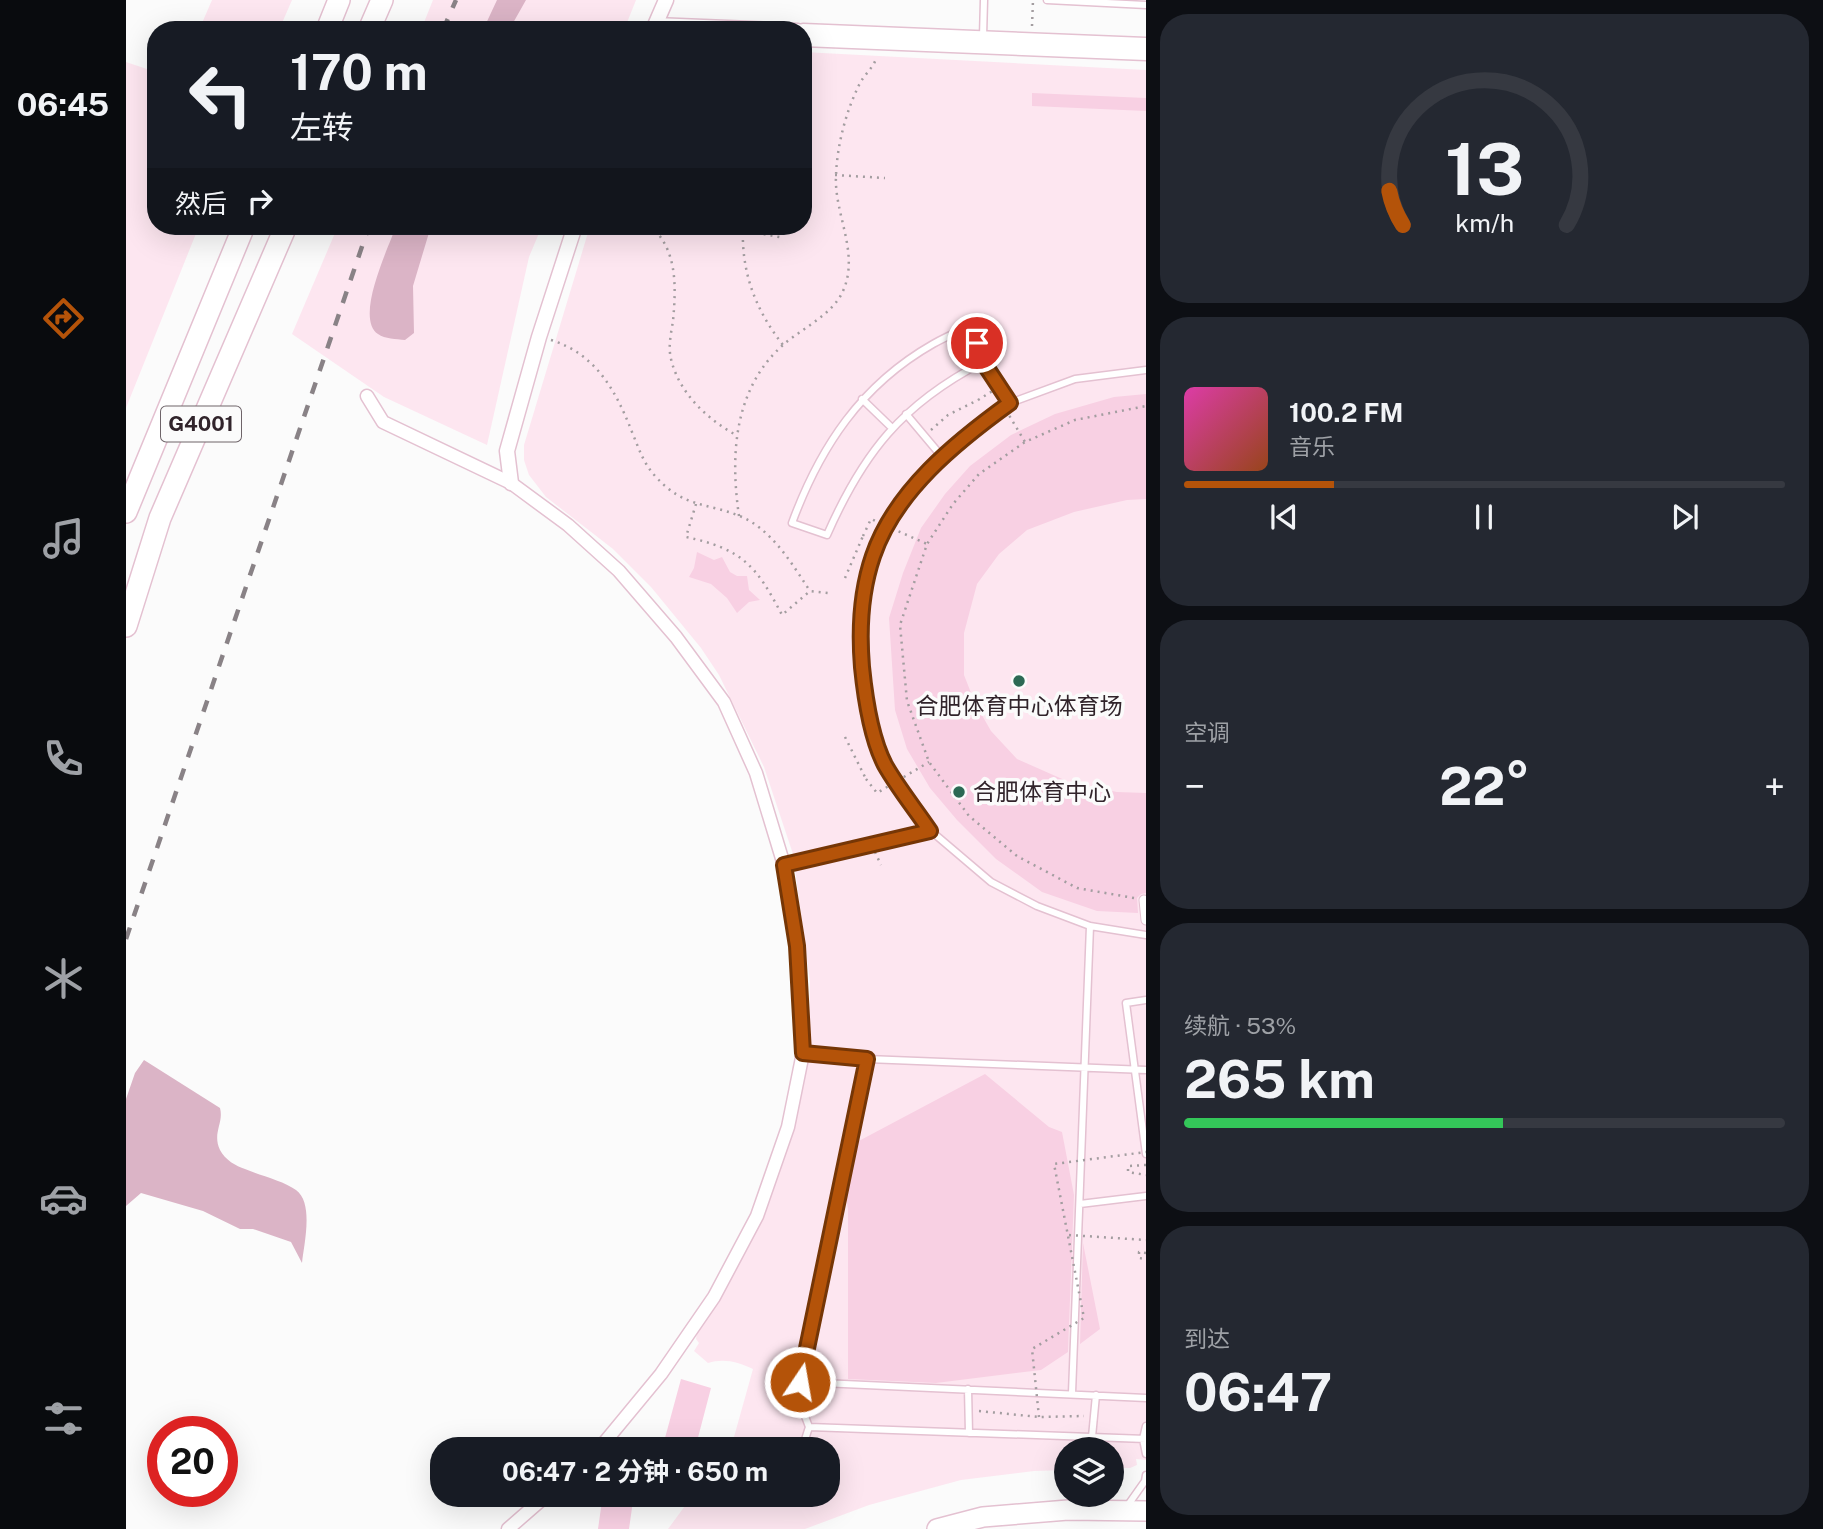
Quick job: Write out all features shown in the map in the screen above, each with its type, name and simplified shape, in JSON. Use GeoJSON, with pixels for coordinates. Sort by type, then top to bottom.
{"type":"FeatureCollection","features":[{"type":"Feature","properties":{"kind":"highway"},"geometry":{"type":"LineString","coordinates":[[331,21],[339,0]]}},
{"type":"Feature","properties":{"kind":"highway"},"geometry":{"type":"LineString","coordinates":[[373,21],[382,0]]}},
{"type":"Feature","properties":{"kind":"highway","name":"G4001"},"geometry":{"type":"LineString","coordinates":[[126,512],[240,235]]}},
{"type":"Feature","properties":{"kind":"highway","name":"G4001"},"geometry":{"type":"LineString","coordinates":[[126,626],[160,519],[282,235]]}},
{"type":"Feature","properties":{"kind":"main road"},"geometry":{"type":"LineString","coordinates":[[937,1529],[983,1517],[1068,1510],[1146,1511]]}},
{"type":"Feature","properties":{"kind":"street"},"geometry":{"type":"LineString","coordinates":[[657,21],[666,0]]}},
{"type":"Feature","properties":{"kind":"street"},"geometry":{"type":"LineString","coordinates":[[812,30],[1146,44]]}},
{"type":"Feature","properties":{"kind":"street"},"geometry":{"type":"LineString","coordinates":[[812,40],[1146,54]]}},
{"type":"Feature","properties":{"kind":"street"},"geometry":{"type":"LineString","coordinates":[[511,483],[507,451],[539,337],[572,235]]}},
{"type":"Feature","properties":{"kind":"street"},"geometry":{"type":"LineString","coordinates":[[367,396],[383,422],[511,483],[568,525],[619,570],[676,637],[724,702],[755,774],[784,865],[797,946],[803,1053],[788,1127],[757,1216],[714,1297],[661,1374],[609,1437]]}},
{"type":"Feature","properties":{"kind":"street"},"geometry":{"type":"LineString","coordinates":[[1144,900],[1146,920]]}},
{"type":"Feature","properties":{"kind":"street"},"geometry":{"type":"LineString","coordinates":[[508,1529],[533,1507]]}},
{"type":"Feature","properties":{"kind":"lane"},"geometry":{"type":"LineString","coordinates":[[983,37],[984,0]]}},
{"type":"Feature","properties":{"kind":"lane"},"geometry":{"type":"LineString","coordinates":[[1046,0],[1146,5]]}},
{"type":"Feature","properties":{"kind":"lane"},"geometry":{"type":"LineString","coordinates":[[983,362],[953,377],[891,427],[845,493],[827,535],[792,523],[806,484],[831,438],[862,399],[932,344],[982,320],[977,343],[983,362],[1010,403]]}},
{"type":"Feature","properties":{"kind":"lane"},"geometry":{"type":"LineString","coordinates":[[1146,370],[1074,380],[1010,403],[970,432],[895,512],[873,556],[864,598],[860,642],[865,703],[884,764],[930,831],[991,881],[1037,906],[1090,926],[1146,935]]}},
{"type":"Feature","properties":{"kind":"lane"},"geometry":{"type":"LineString","coordinates":[[862,399],[891,427]]}},
{"type":"Feature","properties":{"kind":"lane"},"geometry":{"type":"LineString","coordinates":[[906,414],[943,458]]}},
{"type":"Feature","properties":{"kind":"lane"},"geometry":{"type":"LineString","coordinates":[[784,865],[930,831]]}},
{"type":"Feature","properties":{"kind":"lane"},"geometry":{"type":"LineString","coordinates":[[1072,1393],[1090,926]]}},
{"type":"Feature","properties":{"kind":"lane"},"geometry":{"type":"LineString","coordinates":[[1146,1000],[1126,1003],[1146,1153]]}},
{"type":"Feature","properties":{"kind":"lane"},"geometry":{"type":"LineString","coordinates":[[803,1053],[867,1059],[1146,1070]]}},
{"type":"Feature","properties":{"kind":"lane"},"geometry":{"type":"LineString","coordinates":[[806,1437],[809,1427],[799,1401],[800,1382],[867,1059]]}},
{"type":"Feature","properties":{"kind":"lane"},"geometry":{"type":"LineString","coordinates":[[1080,1204],[1146,1196]]}},
{"type":"Feature","properties":{"kind":"lane"},"geometry":{"type":"LineString","coordinates":[[800,1382],[1072,1393],[1146,1399]]}},
{"type":"Feature","properties":{"kind":"lane"},"geometry":{"type":"LineString","coordinates":[[968,1389],[969,1433]]}},
{"type":"Feature","properties":{"kind":"lane"},"geometry":{"type":"LineString","coordinates":[[809,1427],[1092,1437],[1096,1395]]}},
{"type":"Feature","properties":{"kind":"lane"},"geometry":{"type":"LineString","coordinates":[[1146,1426],[1146,1454]]}},
{"type":"Feature","properties":{"kind":"lane"},"geometry":{"type":"LineString","coordinates":[[1124,1438],[1145,1439]]}},
{"type":"Feature","properties":{"kind":"lane"},"geometry":{"type":"LineString","coordinates":[[1124,1510],[1145,1482],[1146,1475]]}},
{"type":"Feature","properties":{"kind":"path"},"geometry":{"type":"LineString","coordinates":[[1031,39],[1033,0]]}},
{"type":"Feature","properties":{"kind":"path"},"geometry":{"type":"LineString","coordinates":[[739,516],[734,464],[736,435],[746,398],[762,368],[783,345],[833,304],[843,292],[849,257],[835,175],[851,103],[862,80],[874,65],[881,43]]}},
{"type":"Feature","properties":{"kind":"path"},"geometry":{"type":"LineString","coordinates":[[835,175],[885,177]]}},
{"type":"Feature","properties":{"kind":"path"},"geometry":{"type":"LineString","coordinates":[[658,235],[666,243],[672,261],[674,307],[671,358],[676,372],[697,405],[715,424],[736,435]]}},
{"type":"Feature","properties":{"kind":"path"},"geometry":{"type":"LineString","coordinates":[[744,235],[750,284],[756,304],[783,345]]}},
{"type":"Feature","properties":{"kind":"path"},"geometry":{"type":"LineString","coordinates":[[772,235],[784,238]]}},
{"type":"Feature","properties":{"kind":"path"},"geometry":{"type":"LineString","coordinates":[[539,337],[565,344],[601,371],[618,400],[642,458],[656,478],[674,494],[752,522],[788,557],[810,591]]}},
{"type":"Feature","properties":{"kind":"path"},"geometry":{"type":"LineString","coordinates":[[924,436],[948,415],[994,390],[1025,442]]}},
{"type":"Feature","properties":{"kind":"path"},"geometry":{"type":"LineString","coordinates":[[1144,900],[1077,888],[1017,856],[969,816],[929,762],[907,701],[900,625],[926,544],[953,504],[979,474],[1025,442],[1075,420],[1146,406]]}},
{"type":"Feature","properties":{"kind":"path"},"geometry":{"type":"LineString","coordinates":[[696,504],[686,537],[713,543],[740,556],[763,579],[782,615],[810,591],[828,593]]}},
{"type":"Feature","properties":{"kind":"path"},"geometry":{"type":"LineString","coordinates":[[845,579],[871,519],[926,544]]}},
{"type":"Feature","properties":{"kind":"path"},"geometry":{"type":"LineString","coordinates":[[845,737],[866,779],[877,793],[929,762]]}},
{"type":"Feature","properties":{"kind":"path"},"geometry":{"type":"LineString","coordinates":[[1039,1417],[1031,1349],[1084,1318],[1054,1164],[1146,1153]]}},
{"type":"Feature","properties":{"kind":"path"},"geometry":{"type":"LineString","coordinates":[[1146,1165],[1128,1166],[1128,1172],[1146,1175]]}},
{"type":"Feature","properties":{"kind":"path"},"geometry":{"type":"LineString","coordinates":[[1068,1235],[1146,1240]]}},
{"type":"Feature","properties":{"kind":"path"},"geometry":{"type":"LineString","coordinates":[[1146,1253],[1139,1252],[1139,1258],[1146,1259]]}},
{"type":"Feature","properties":{"kind":"path"},"geometry":{"type":"LineString","coordinates":[[968,1410],[1039,1417],[1094,1415]]}},
{"type":"Feature","properties":{"kind":"shaded area"},"geometry":{"type":"Polygon","coordinates":[[[212,0],[292,0],[283,21],[203,21],[212,0]]]}},
{"type":"Feature","properties":{"kind":"shaded area"},"geometry":{"type":"Polygon","coordinates":[[[433,0],[636,0],[628,21],[425,21],[433,0]]]}},
{"type":"Feature","properties":{"kind":"shaded area"},"geometry":{"type":"Polygon","coordinates":[[[497,0],[526,0],[514,21],[487,21],[497,0]]]}},
{"type":"Feature","properties":{"kind":"shaded area","name":"合肥体育中心"},"geometry":{"type":"Polygon","coordinates":[[[812,52],[1146,70],[1146,1460],[1136,1459],[1137,1465],[1124,1468],[1124,1437],[1054,1437],[1054,1470],[961,1480],[869,1505],[805,1529],[668,1529],[684,1507],[840,1507],[840,1437],[734,1437],[753,1369],[731,1362],[708,1363],[694,1351],[699,1343],[696,1339],[697,1333],[715,1305],[767,1206],[804,1085],[810,982],[793,854],[764,767],[719,675],[701,648],[651,587],[613,549],[546,497],[529,475],[524,460],[524,445],[587,235],[812,235],[812,52]]]}},
{"type":"Feature","properties":{"kind":"shaded area"},"geometry":{"type":"Polygon","coordinates":[[[126,62],[147,69],[147,235],[195,235],[126,408],[126,62]]]}},
{"type":"Feature","properties":{"kind":"shaded area"},"geometry":{"type":"Polygon","coordinates":[[[334,235],[538,235],[529,257],[487,445],[384,397],[292,334],[334,235]]]}},
{"type":"Feature","properties":{"kind":"shaded area"},"geometry":{"type":"Polygon","coordinates":[[[393,235],[428,235],[413,286],[414,333],[405,340],[387,338],[378,334],[372,326],[371,298],[393,235]]]}},
{"type":"Feature","properties":{"kind":"shaded area"},"geometry":{"type":"Polygon","coordinates":[[[144,1060],[220,1108],[218,1144],[228,1160],[285,1184],[302,1196],[306,1224],[302,1263],[291,1242],[253,1229],[240,1229],[203,1211],[141,1193],[126,1206],[126,1099],[135,1073],[144,1060]]]}},
{"type":"Feature","properties":{"kind":"building"},"geometry":{"type":"Polygon","coordinates":[[[1032,93],[1146,98],[1146,111],[1032,106],[1032,93]]]}},
{"type":"Feature","properties":{"kind":"building"},"geometry":{"type":"Polygon","coordinates":[[[1146,394],[1146,499],[1127,500],[1074,512],[1027,530],[999,554],[977,584],[964,633],[964,675],[975,703],[991,731],[1017,759],[1069,782],[1117,792],[1146,793],[1146,893],[1137,898],[1138,913],[1097,911],[1042,892],[996,859],[930,788],[907,749],[895,710],[889,618],[921,528],[945,494],[970,466],[1011,435],[1055,414],[1114,397],[1146,394]]]}},
{"type":"Feature","properties":{"kind":"building"},"geometry":{"type":"Polygon","coordinates":[[[697,552],[714,560],[722,557],[730,572],[737,576],[747,576],[749,590],[760,600],[749,602],[737,613],[727,598],[711,584],[689,577],[697,552]]]}},
{"type":"Feature","properties":{"kind":"building"},"geometry":{"type":"Polygon","coordinates":[[[985,1074],[1049,1127],[1062,1132],[1074,1195],[1068,1352],[1041,1370],[936,1383],[848,1379],[848,1209],[845,1191],[855,1143],[985,1074]]]}},
{"type":"Feature","properties":{"kind":"building"},"geometry":{"type":"Polygon","coordinates":[[[1083,1243],[1100,1329],[1080,1344],[1083,1243]]]}},
{"type":"Feature","properties":{"kind":"building"},"geometry":{"type":"Polygon","coordinates":[[[681,1379],[711,1388],[698,1437],[665,1437],[681,1379]]]}},
{"type":"Feature","properties":{"kind":"building"},"geometry":{"type":"Polygon","coordinates":[[[601,1507],[632,1507],[629,1529],[598,1529],[601,1507]]]}},
{"type":"Feature","properties":{"kind":"railway"},"geometry":{"type":"LineString","coordinates":[[447,21],[456,0]]}},
{"type":"Feature","properties":{"kind":"railway"},"geometry":{"type":"LineString","coordinates":[[126,939],[366,235]]}},
{"type":"Feature","properties":{"kind":"place","name":"合肥体育中心体育场"},"geometry":{"type":"Point","coordinates":[1019,681]}},
{"type":"Feature","properties":{"kind":"place","name":"合肥体育中心"},"geometry":{"type":"Point","coordinates":[959,792]}},
{"type":"Feature","properties":{"kind":"route"},"geometry":{"type":"LineString","coordinates":[[800,1382],[867,1059],[803,1053],[797,946],[784,865],[930,831],[884,764],[865,703],[860,642],[864,598],[873,556],[895,512],[924,477],[970,432],[1010,403],[983,362],[977,343]]}}]}
